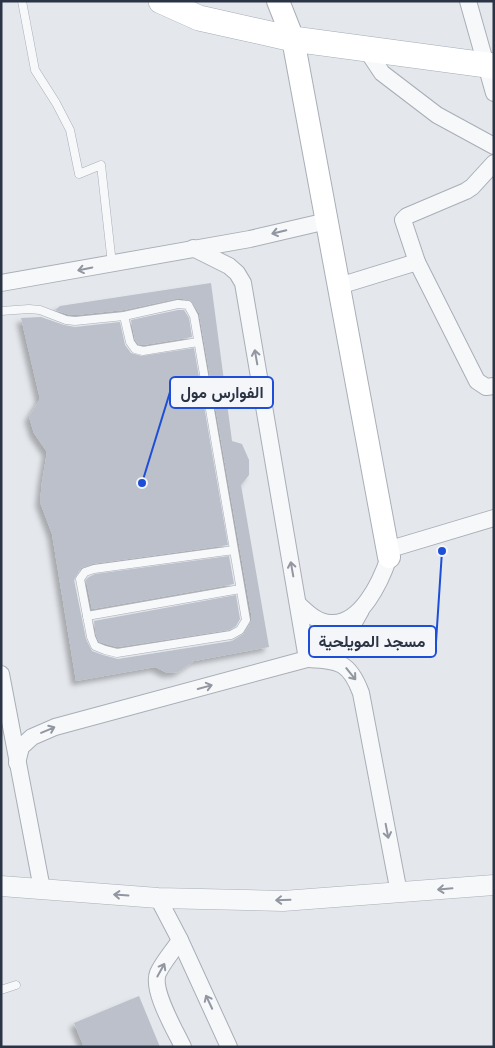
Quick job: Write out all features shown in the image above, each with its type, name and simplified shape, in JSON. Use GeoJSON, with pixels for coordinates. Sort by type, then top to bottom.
{"type":"FeatureCollection","features":[{"type":"Feature","properties":{"kind":"main road"},"geometry":{"type":"LineString","coordinates":[[161,1],[199,18],[293,39],[490,66]]}},
{"type":"Feature","properties":{"kind":"main road"},"geometry":{"type":"LineString","coordinates":[[278,1],[293,39],[388,554]]}},
{"type":"Feature","properties":{"kind":"street"},"geometry":{"type":"LineString","coordinates":[[468,1],[490,66],[494,92]]}},
{"type":"Feature","properties":{"kind":"street"},"geometry":{"type":"LineString","coordinates":[[366,50],[382,73],[437,115],[494,146]]}},
{"type":"Feature","properties":{"kind":"street"},"geometry":{"type":"LineString","coordinates":[[494,163],[466,191],[407,216],[403,220],[416,262],[477,381],[486,387],[494,386]]}},
{"type":"Feature","properties":{"kind":"street"},"geometry":{"type":"LineString","coordinates":[[1,283],[250,239],[327,221]]}},
{"type":"Feature","properties":{"kind":"street"},"geometry":{"type":"LineString","coordinates":[[193,248],[237,272],[243,283],[307,659]]}},
{"type":"Feature","properties":{"kind":"street"},"geometry":{"type":"LineString","coordinates":[[339,286],[416,262]]}},
{"type":"Feature","properties":{"kind":"street"},"geometry":{"type":"LineString","coordinates":[[333,660],[382,576],[388,554],[494,518]]}},
{"type":"Feature","properties":{"kind":"street"},"geometry":{"type":"LineString","coordinates":[[298,604],[311,616],[331,623],[341,622],[354,616],[362,608]]}},
{"type":"Feature","properties":{"kind":"street"},"geometry":{"type":"LineString","coordinates":[[17,763],[21,747],[32,737],[55,727],[307,659],[333,660],[344,666],[355,679],[360,693],[399,892]]}},
{"type":"Feature","properties":{"kind":"street"},"geometry":{"type":"LineString","coordinates":[[1,674],[42,889]]}},
{"type":"Feature","properties":{"kind":"street"},"geometry":{"type":"LineString","coordinates":[[1,886],[158,898],[283,901],[494,885]]}},
{"type":"Feature","properties":{"kind":"street"},"geometry":{"type":"LineString","coordinates":[[158,898],[180,940],[229,1047]]}},
{"type":"Feature","properties":{"kind":"street"},"geometry":{"type":"LineString","coordinates":[[180,940],[158,973],[156,983],[159,995],[183,1047]]}},
{"type":"Feature","properties":{"kind":"lane"},"geometry":{"type":"LineString","coordinates":[[22,1],[35,70],[56,103],[70,130],[79,174],[101,165],[112,264]]}},
{"type":"Feature","properties":{"kind":"lane"},"geometry":{"type":"LineString","coordinates":[[1,311],[40,310],[66,320],[75,321],[124,316],[178,304],[188,305],[194,316],[246,620],[240,630],[231,635],[116,652],[94,646],[90,637],[80,580],[85,572],[94,569],[234,550]]}},
{"type":"Feature","properties":{"kind":"lane"},"geometry":{"type":"LineString","coordinates":[[124,316],[130,342],[135,349],[143,351],[198,342]]}},
{"type":"Feature","properties":{"kind":"lane"},"geometry":{"type":"LineString","coordinates":[[87,616],[240,589]]}},
{"type":"Feature","properties":{"kind":"lane"},"geometry":{"type":"LineString","coordinates":[[1,990],[16,985]]}},
{"type":"Feature","properties":{"kind":"building"},"geometry":{"type":"Polygon","coordinates":[[[211,283],[232,441],[242,444],[249,460],[249,475],[241,485],[269,647],[194,661],[178,672],[167,673],[155,667],[76,681],[52,534],[40,502],[47,452],[34,433],[29,417],[40,399],[21,318],[41,317],[75,327],[120,322],[125,345],[131,353],[142,356],[194,348],[228,545],[92,564],[81,568],[74,580],[86,639],[92,651],[118,659],[232,641],[245,633],[252,619],[199,313],[191,301],[179,298],[123,310],[75,315],[55,310],[60,306],[211,283]]]}},
{"type":"Feature","properties":{"kind":"building"},"geometry":{"type":"Polygon","coordinates":[[[184,310],[189,318],[192,337],[143,345],[138,344],[135,340],[131,320],[184,310]]]}},
{"type":"Feature","properties":{"kind":"building"},"geometry":{"type":"Polygon","coordinates":[[[229,556],[234,584],[92,609],[86,580],[95,574],[229,556]]]}},
{"type":"Feature","properties":{"kind":"building"},"geometry":{"type":"Polygon","coordinates":[[[236,595],[240,619],[236,626],[229,630],[117,647],[99,642],[96,635],[94,621],[236,595]]]}},
{"type":"Feature","properties":{"kind":"building"},"geometry":{"type":"Polygon","coordinates":[[[139,996],[160,1047],[84,1047],[74,1023],[139,996]]]}},
{"type":"Feature","properties":{"kind":"place","name":"الفوارس مول"},"geometry":{"type":"Point","coordinates":[142,483]}},
{"type":"Feature","properties":{"kind":"place","name":"مسجد المويلحية"},"geometry":{"type":"Point","coordinates":[442,551]}}]}
